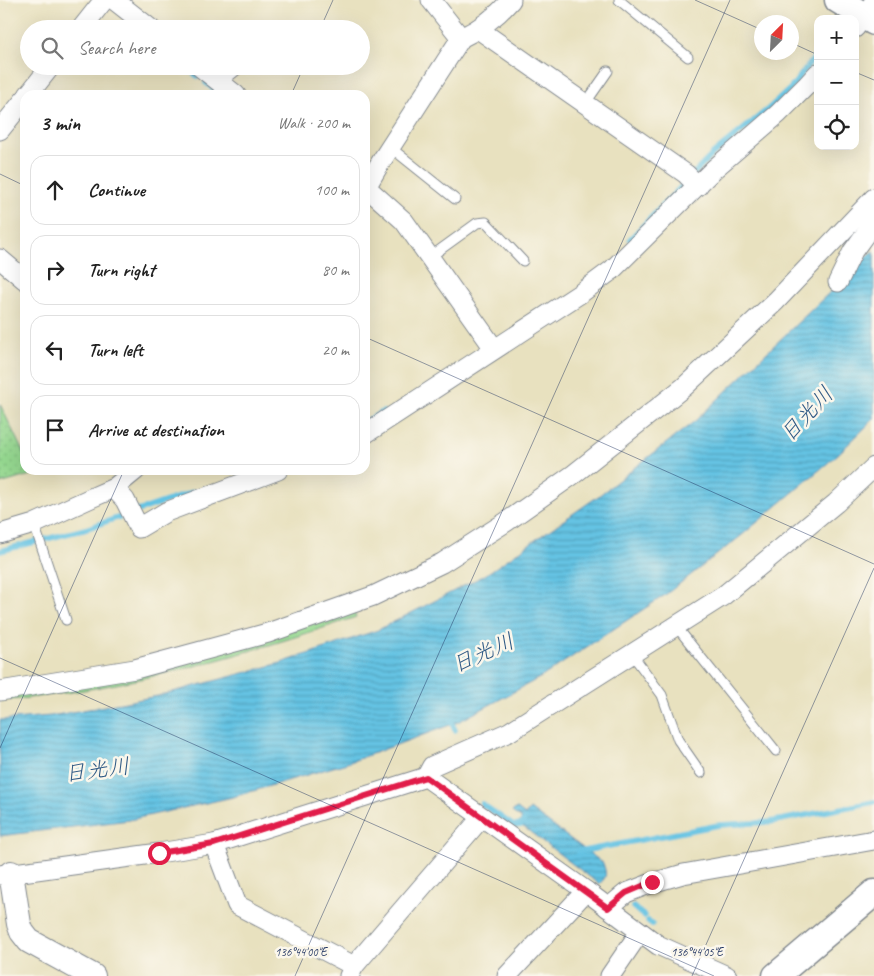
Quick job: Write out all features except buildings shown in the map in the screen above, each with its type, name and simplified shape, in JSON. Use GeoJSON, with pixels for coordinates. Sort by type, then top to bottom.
{"type":"FeatureCollection","features":[{"type":"Feature","properties":{"kind":"main road"},"geometry":{"type":"LineString","coordinates":[[776,976],[874,893]]}},
{"type":"Feature","properties":{"kind":"street"},"geometry":{"type":"LineString","coordinates":[[431,0],[461,38]]}},
{"type":"Feature","properties":{"kind":"street"},"geometry":{"type":"LineString","coordinates":[[370,181],[461,38],[478,29],[511,0]]}},
{"type":"Feature","properties":{"kind":"street"},"geometry":{"type":"LineString","coordinates":[[88,20],[102,2],[135,20]]}},
{"type":"Feature","properties":{"kind":"street"},"geometry":{"type":"LineString","coordinates":[[478,29],[693,181]]}},
{"type":"Feature","properties":{"kind":"street"},"geometry":{"type":"LineString","coordinates":[[32,90],[44,75]]}},
{"type":"Feature","properties":{"kind":"street"},"geometry":{"type":"LineString","coordinates":[[211,75],[230,90]]}},
{"type":"Feature","properties":{"kind":"street"},"geometry":{"type":"LineString","coordinates":[[370,430],[581,293],[612,270],[693,181],[714,169],[778,114],[814,77]]}},
{"type":"Feature","properties":{"kind":"street"},"geometry":{"type":"LineString","coordinates":[[0,130],[20,111]]}},
{"type":"Feature","properties":{"kind":"street"},"geometry":{"type":"LineString","coordinates":[[370,191],[404,221],[489,342]]}},
{"type":"Feature","properties":{"kind":"street"},"geometry":{"type":"LineString","coordinates":[[0,691],[134,669],[268,632],[373,596],[442,563],[506,522],[574,474],[684,387],[776,300],[874,198]]}},
{"type":"Feature","properties":{"kind":"street"},"geometry":{"type":"LineString","coordinates":[[838,282],[853,251],[874,222]]}},
{"type":"Feature","properties":{"kind":"street"},"geometry":{"type":"LineString","coordinates":[[0,259],[20,276]]}},
{"type":"Feature","properties":{"kind":"street"},"geometry":{"type":"LineString","coordinates":[[91,976],[29,941],[22,932],[6,874],[214,844],[426,777],[432,766],[509,732],[723,596],[836,504],[874,467]]}},
{"type":"Feature","properties":{"kind":"street"},"geometry":{"type":"LineString","coordinates":[[0,534],[35,529],[119,494],[132,475]]}},
{"type":"Feature","properties":{"kind":"street"},"geometry":{"type":"LineString","coordinates":[[119,494],[139,528],[166,512],[265,475]]}},
{"type":"Feature","properties":{"kind":"street"},"geometry":{"type":"LineString","coordinates":[[426,777],[658,945],[727,976]]}},
{"type":"Feature","properties":{"kind":"street"},"geometry":{"type":"LineString","coordinates":[[214,844],[237,905],[351,971],[482,817]]}},
{"type":"Feature","properties":{"kind":"street"},"geometry":{"type":"LineString","coordinates":[[608,908],[626,893],[652,882],[683,874],[874,840]]}},
{"type":"Feature","properties":{"kind":"street"},"geometry":{"type":"LineString","coordinates":[[507,976],[586,892]]}},
{"type":"Feature","properties":{"kind":"street"},"geometry":{"type":"LineString","coordinates":[[610,976],[640,932]]}},
{"type":"Feature","properties":{"kind":"lane"},"geometry":{"type":"LineString","coordinates":[[619,0],[688,57]]}},
{"type":"Feature","properties":{"kind":"lane"},"geometry":{"type":"LineString","coordinates":[[585,104],[608,72]]}},
{"type":"Feature","properties":{"kind":"lane"},"geometry":{"type":"LineString","coordinates":[[221,83],[231,75]]}},
{"type":"Feature","properties":{"kind":"lane"},"geometry":{"type":"LineString","coordinates":[[390,147],[455,199]]}},
{"type":"Feature","properties":{"kind":"lane"},"geometry":{"type":"LineString","coordinates":[[430,257],[477,223],[486,222],[523,261]]}},
{"type":"Feature","properties":{"kind":"lane"},"geometry":{"type":"LineString","coordinates":[[35,529],[66,620]]}},
{"type":"Feature","properties":{"kind":"lane"},"geometry":{"type":"LineString","coordinates":[[676,626],[776,751]]}},
{"type":"Feature","properties":{"kind":"lane"},"geometry":{"type":"LineString","coordinates":[[632,654],[662,695],[678,740],[701,773]]}},
{"type":"Feature","properties":{"kind":"green space"},"geometry":{"type":"Polygon","coordinates":[[[0,404],[20,446],[20,475],[31,475],[0,484],[0,404]]]}},
{"type":"Feature","properties":{"kind":"green space"},"geometry":{"type":"Polygon","coordinates":[[[353,611],[356,617],[269,645],[181,670],[91,689],[0,701],[0,694],[353,611]]]}},
{"type":"Feature","properties":{"kind":"water","name":"日光川"},"geometry":{"type":"Polygon","coordinates":[[[874,250],[874,419],[836,456],[741,536],[665,595],[543,676],[458,722],[350,762],[233,797],[129,820],[0,836],[0,720],[51,716],[158,696],[281,663],[378,630],[485,575],[597,497],[695,421],[874,250]]]}},
{"type":"Feature","properties":{"kind":"water"},"geometry":{"type":"Polygon","coordinates":[[[516,808],[525,815],[530,809],[603,863],[604,879],[599,884],[521,825],[519,823],[522,819],[512,812],[516,808]]]}},
{"type":"Feature","properties":{"kind":"waterway"},"geometry":{"type":"LineString","coordinates":[[630,239],[712,155],[791,88],[814,58]]}},
{"type":"Feature","properties":{"kind":"waterway"},"geometry":{"type":"LineString","coordinates":[[206,83],[214,90]]}},
{"type":"Feature","properties":{"kind":"waterway"},"geometry":{"type":"LineString","coordinates":[[370,419],[383,412]]}},
{"type":"Feature","properties":{"kind":"waterway"},"geometry":{"type":"LineString","coordinates":[[0,551],[85,529],[193,492]]}},
{"type":"Feature","properties":{"kind":"waterway"},"geometry":{"type":"LineString","coordinates":[[450,719],[455,730]]}},
{"type":"Feature","properties":{"kind":"waterway"},"geometry":{"type":"LineString","coordinates":[[578,852],[719,825],[770,822],[874,802]]}},
{"type":"Feature","properties":{"kind":"waterway"},"geometry":{"type":"LineString","coordinates":[[482,804],[514,826],[521,825],[525,819]]}},
{"type":"Feature","properties":{"kind":"waterway"},"geometry":{"type":"LineString","coordinates":[[633,907],[644,916]]}},
{"type":"Feature","properties":{"kind":"waterway"},"geometry":{"type":"LineString","coordinates":[[648,921],[652,924]]}},
{"type":"Feature","properties":{"kind":"route"},"geometry":{"type":"LineString","coordinates":[[159,853],[214,844],[426,777],[608,908],[626,893],[652,882]]}}]}
